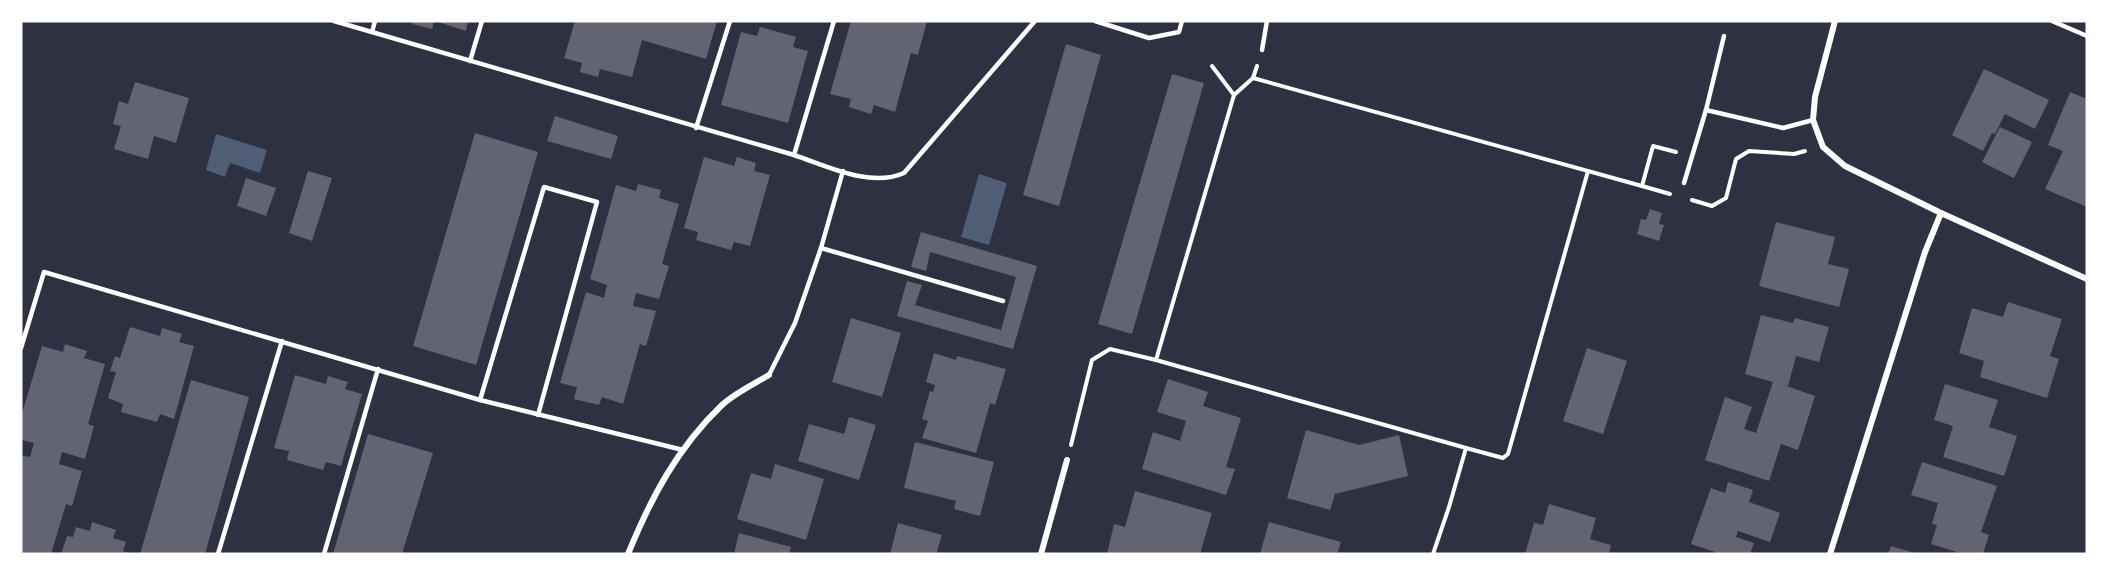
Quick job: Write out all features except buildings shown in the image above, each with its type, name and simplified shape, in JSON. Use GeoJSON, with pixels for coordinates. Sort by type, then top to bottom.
{"type":"FeatureCollection","features":[{"type":"Feature","properties":{"kind":"street"},"geometry":{"type":"LineString","coordinates":[[1835,21],[1815,97],[1813,120],[1823,147],[1845,166],[1941,213],[2087,279]]}},
{"type":"Feature","properties":{"kind":"street"},"geometry":{"type":"LineString","coordinates":[[1830,554],[1925,252],[1941,213]]}},
{"type":"Feature","properties":{"kind":"street"},"geometry":{"type":"LineString","coordinates":[[628,554],[658,487],[683,450],[723,404],[769,375]]}},
{"type":"Feature","properties":{"kind":"street"},"geometry":{"type":"LineString","coordinates":[[1041,554],[1068,460]]}},
{"type":"Feature","properties":{"kind":"lane"},"geometry":{"type":"LineString","coordinates":[[334,21],[843,171],[869,177],[892,178],[904,173],[1035,21]]}},
{"type":"Feature","properties":{"kind":"lane"},"geometry":{"type":"LineString","coordinates":[[372,32],[375,21]]}},
{"type":"Feature","properties":{"kind":"lane"},"geometry":{"type":"LineString","coordinates":[[470,61],[482,21]]}},
{"type":"Feature","properties":{"kind":"lane"},"geometry":{"type":"LineString","coordinates":[[696,128],[730,21]]}},
{"type":"Feature","properties":{"kind":"lane"},"geometry":{"type":"LineString","coordinates":[[794,155],[834,21]]}},
{"type":"Feature","properties":{"kind":"lane"},"geometry":{"type":"LineString","coordinates":[[1095,21],[1149,38],[1179,32],[1182,21]]}},
{"type":"Feature","properties":{"kind":"lane"},"geometry":{"type":"LineString","coordinates":[[1262,50],[1267,21]]}},
{"type":"Feature","properties":{"kind":"lane"},"geometry":{"type":"LineString","coordinates":[[2052,21],[2087,36]]}},
{"type":"Feature","properties":{"kind":"lane"},"geometry":{"type":"LineString","coordinates":[[1684,183],[1706,110],[1724,36]]}},
{"type":"Feature","properties":{"kind":"lane"},"geometry":{"type":"LineString","coordinates":[[1706,110],[1783,128],[1813,120]]}},
{"type":"Feature","properties":{"kind":"lane"},"geometry":{"type":"LineString","coordinates":[[769,375],[795,323],[821,249],[843,171]]}},
{"type":"Feature","properties":{"kind":"lane"},"geometry":{"type":"LineString","coordinates":[[480,400],[544,187],[597,202],[538,416]]}},
{"type":"Feature","properties":{"kind":"lane"},"geometry":{"type":"LineString","coordinates":[[821,249],[1003,301]]}},
{"type":"Feature","properties":{"kind":"lane"},"geometry":{"type":"LineString","coordinates":[[21,348],[44,272],[480,400],[683,450]]}},
{"type":"Feature","properties":{"kind":"lane"},"geometry":{"type":"LineString","coordinates":[[218,554],[282,341]]}},
{"type":"Feature","properties":{"kind":"lane"},"geometry":{"type":"LineString","coordinates":[[324,554],[378,369]]}},
{"type":"Feature","properties":{"kind":"path"},"geometry":{"type":"LineString","coordinates":[[1156,360],[1234,95],[1253,78],[1262,50]]}},
{"type":"Feature","properties":{"kind":"path"},"geometry":{"type":"LineString","coordinates":[[1212,66],[1234,95]]}},
{"type":"Feature","properties":{"kind":"path"},"geometry":{"type":"LineString","coordinates":[[1253,78],[1672,195]]}},
{"type":"Feature","properties":{"kind":"path"},"geometry":{"type":"LineString","coordinates":[[1642,186],[1653,146],[1691,156]]}},
{"type":"Feature","properties":{"kind":"path"},"geometry":{"type":"LineString","coordinates":[[1682,198],[1712,206],[1726,198],[1736,159],[1749,151],[1794,154],[1823,147]]}},
{"type":"Feature","properties":{"kind":"path"},"geometry":{"type":"LineString","coordinates":[[1068,460],[1092,360],[1110,349],[1503,458],[1508,454],[1588,171]]}},
{"type":"Feature","properties":{"kind":"path"},"geometry":{"type":"LineString","coordinates":[[1433,554],[1466,448]]}},
{"type":"Feature","properties":{"kind":"water"},"geometry":{"type":"Polygon","coordinates":[[[216,134],[267,150],[260,173],[230,163],[225,177],[206,170],[216,134]]]}},
{"type":"Feature","properties":{"kind":"water"},"geometry":{"type":"Polygon","coordinates":[[[979,174],[1007,183],[989,245],[961,237],[979,174]]]}}]}
